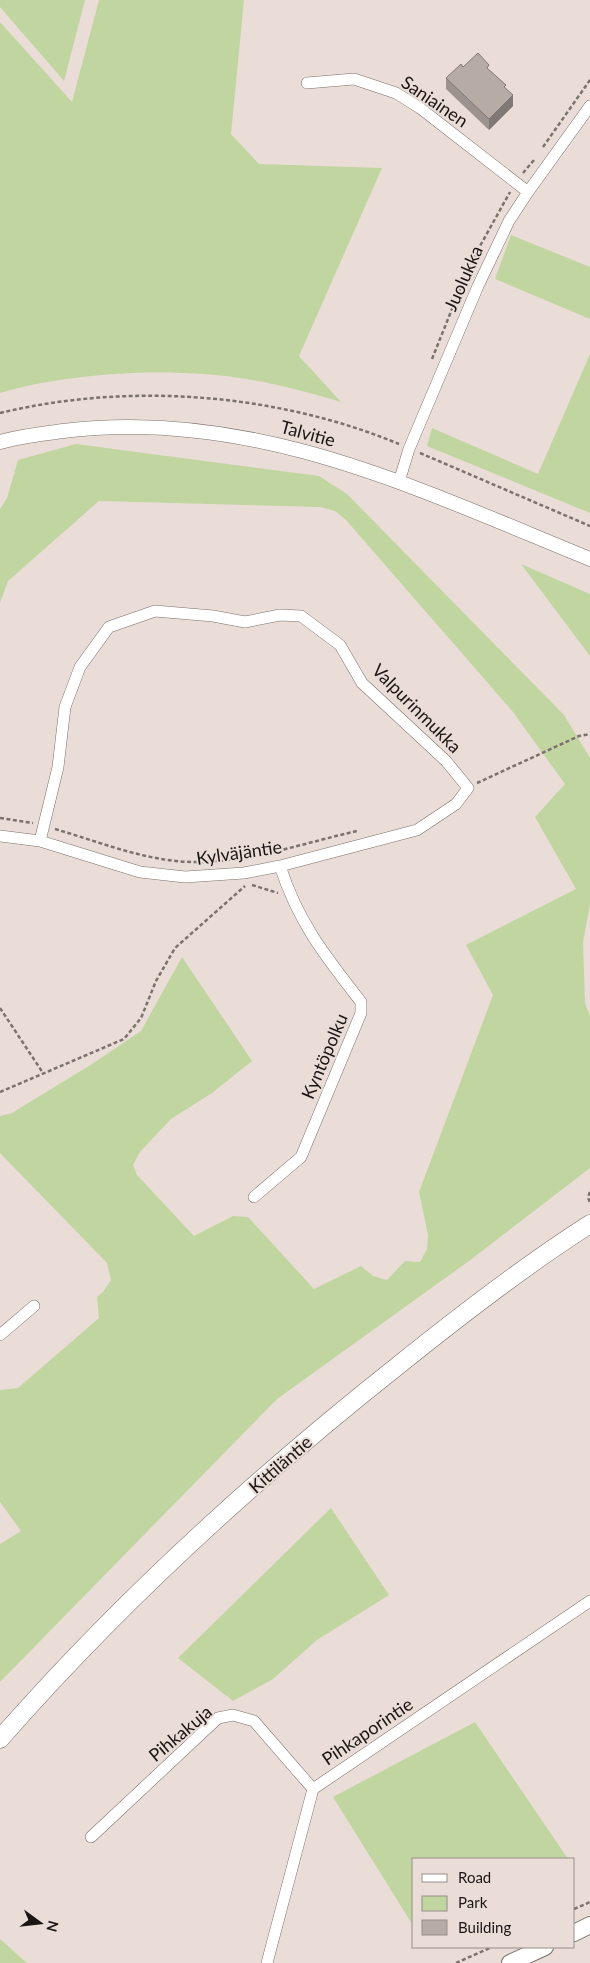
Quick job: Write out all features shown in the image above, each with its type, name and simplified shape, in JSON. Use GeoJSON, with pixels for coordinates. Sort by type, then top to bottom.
{"type":"FeatureCollection","features":[{"type":"Feature","properties":{"kind":"main road","name":"Kittiläntie"},"geometry":{"type":"LineString","coordinates":[[0,1738],[75,1657],[142,1591],[264,1478],[350,1404],[436,1335],[590,1224]]}},
{"type":"Feature","properties":{"kind":"main road"},"geometry":{"type":"LineString","coordinates":[[575,1932],[590,1925]]}},
{"type":"Feature","properties":{"kind":"main road"},"geometry":{"type":"LineString","coordinates":[[510,1963],[542,1948]]}},
{"type":"Feature","properties":{"kind":"street","name":"Saniainen"},"geometry":{"type":"LineString","coordinates":[[307,83],[354,79],[396,93],[420,108],[528,192]]}},
{"type":"Feature","properties":{"kind":"street","name":"Juolukka"},"geometry":{"type":"LineString","coordinates":[[399,482],[409,449],[478,286],[509,221],[590,106]]}},
{"type":"Feature","properties":{"kind":"street","name":"Talvitie"},"geometry":{"type":"LineString","coordinates":[[0,442],[98,426],[183,428],[223,433],[294,447],[399,482],[590,559]]}},
{"type":"Feature","properties":{"kind":"street","name":"Valpurinmukka"},"geometry":{"type":"LineString","coordinates":[[40,841],[58,767],[65,707],[80,667],[109,627],[155,611],[213,616],[245,622],[280,615],[301,616],[340,645],[362,683],[446,761],[468,788]]}},
{"type":"Feature","properties":{"kind":"street","name":"Kylväjäntie"},"geometry":{"type":"LineString","coordinates":[[0,836],[40,841],[140,872],[185,877],[244,873],[280,866],[417,830],[456,804],[468,788]]}},
{"type":"Feature","properties":{"kind":"street","name":"Kyntöpolku"},"geometry":{"type":"LineString","coordinates":[[254,1197],[301,1157],[362,1013],[361,1002],[314,942],[290,897],[280,866]]}},
{"type":"Feature","properties":{"kind":"street"},"geometry":{"type":"LineString","coordinates":[[0,1335],[34,1306]]}},
{"type":"Feature","properties":{"kind":"street","name":"Pihkaporintie"},"geometry":{"type":"LineString","coordinates":[[267,1963],[313,1789],[590,1600]]}},
{"type":"Feature","properties":{"kind":"street","name":"Pihkakuja"},"geometry":{"type":"LineString","coordinates":[[91,1837],[218,1718],[233,1714],[254,1721],[313,1789]]}},
{"type":"Feature","properties":{"kind":"path"},"geometry":{"type":"LineString","coordinates":[[0,413],[41,404],[88,399],[166,397],[209,399],[294,411],[374,434],[590,526]]}},
{"type":"Feature","properties":{"kind":"path"},"geometry":{"type":"LineString","coordinates":[[468,788],[579,736],[590,734]]}},
{"type":"Feature","properties":{"kind":"path"},"geometry":{"type":"LineString","coordinates":[[0,818],[44,826],[143,855],[192,862],[243,857],[359,831]]}},
{"type":"Feature","properties":{"kind":"path"},"geometry":{"type":"LineString","coordinates":[[243,857],[244,873]]}},
{"type":"Feature","properties":{"kind":"path"},"geometry":{"type":"LineString","coordinates":[[0,1092],[124,1039],[141,1018],[156,981],[175,948],[248,884],[290,897]]}},
{"type":"Feature","properties":{"kind":"path"},"geometry":{"type":"LineString","coordinates":[[0,1008],[43,1074]]}},
{"type":"Feature","properties":{"kind":"path"},"geometry":{"type":"LineString","coordinates":[[590,1192],[588,1197],[590,1203]]}},
{"type":"Feature","properties":{"kind":"path"},"geometry":{"type":"LineString","coordinates":[[575,1909],[590,1902]]}},
{"type":"Feature","properties":{"kind":"path"},"geometry":{"type":"LineString","coordinates":[[456,1963],[490,1948]]}},
{"type":"Feature","properties":{"kind":"green space"},"geometry":{"type":"Polygon","coordinates":[[[0,0],[85,0],[64,81],[0,7],[0,0]]]}},
{"type":"Feature","properties":{"kind":"green space"},"geometry":{"type":"Polygon","coordinates":[[[99,0],[244,0],[231,134],[259,164],[382,168],[299,356],[341,402],[258,381],[186,373],[90,376],[58,380],[0,393],[0,22],[72,102],[99,0]]]}},
{"type":"Feature","properties":{"kind":"green space"},"geometry":{"type":"Polygon","coordinates":[[[511,235],[590,267],[590,319],[495,279],[511,235]]]}},
{"type":"Feature","properties":{"kind":"green space"},"geometry":{"type":"Polygon","coordinates":[[[590,354],[590,513],[427,446],[432,428],[538,474],[590,354]]]}},
{"type":"Feature","properties":{"kind":"green space"},"geometry":{"type":"Polygon","coordinates":[[[76,444],[319,476],[347,494],[564,715],[590,758],[590,904],[583,942],[585,1003],[590,1016],[590,1168],[469,1261],[277,1399],[0,1682],[0,1544],[21,1531],[0,1502],[0,1390],[18,1388],[99,1318],[97,1297],[111,1280],[107,1263],[0,1153],[0,1116],[12,1113],[92,1064],[141,1031],[182,957],[252,1061],[212,1093],[171,1119],[140,1152],[133,1165],[137,1175],[194,1236],[233,1216],[248,1217],[314,1289],[361,1266],[373,1276],[387,1280],[405,1261],[420,1262],[427,1249],[428,1235],[419,1192],[493,995],[466,945],[576,889],[535,817],[565,784],[513,712],[346,520],[335,511],[320,507],[99,501],[8,581],[0,603],[0,509],[7,498],[18,460],[76,444]]]}},
{"type":"Feature","properties":{"kind":"green space"},"geometry":{"type":"Polygon","coordinates":[[[521,564],[590,594],[590,656],[521,564]]]}},
{"type":"Feature","properties":{"kind":"green space"},"geometry":{"type":"Polygon","coordinates":[[[331,1508],[389,1595],[317,1640],[273,1679],[233,1701],[178,1658],[331,1508]]]}},
{"type":"Feature","properties":{"kind":"green space"},"geometry":{"type":"Polygon","coordinates":[[[475,1722],[567,1858],[412,1858],[412,1924],[333,1797],[475,1722]]]}},
{"type":"Feature","properties":{"kind":"green space"},"geometry":{"type":"Polygon","coordinates":[[[0,1939],[27,1963],[0,1963],[0,1939]]]}},
{"type":"Feature","properties":{"kind":"building"},"geometry":{"type":"Polygon","coordinates":[[[478,53],[489,65],[487,68],[506,85],[504,87],[513,95],[489,119],[446,78],[461,64],[463,67],[478,53]]]}}]}
